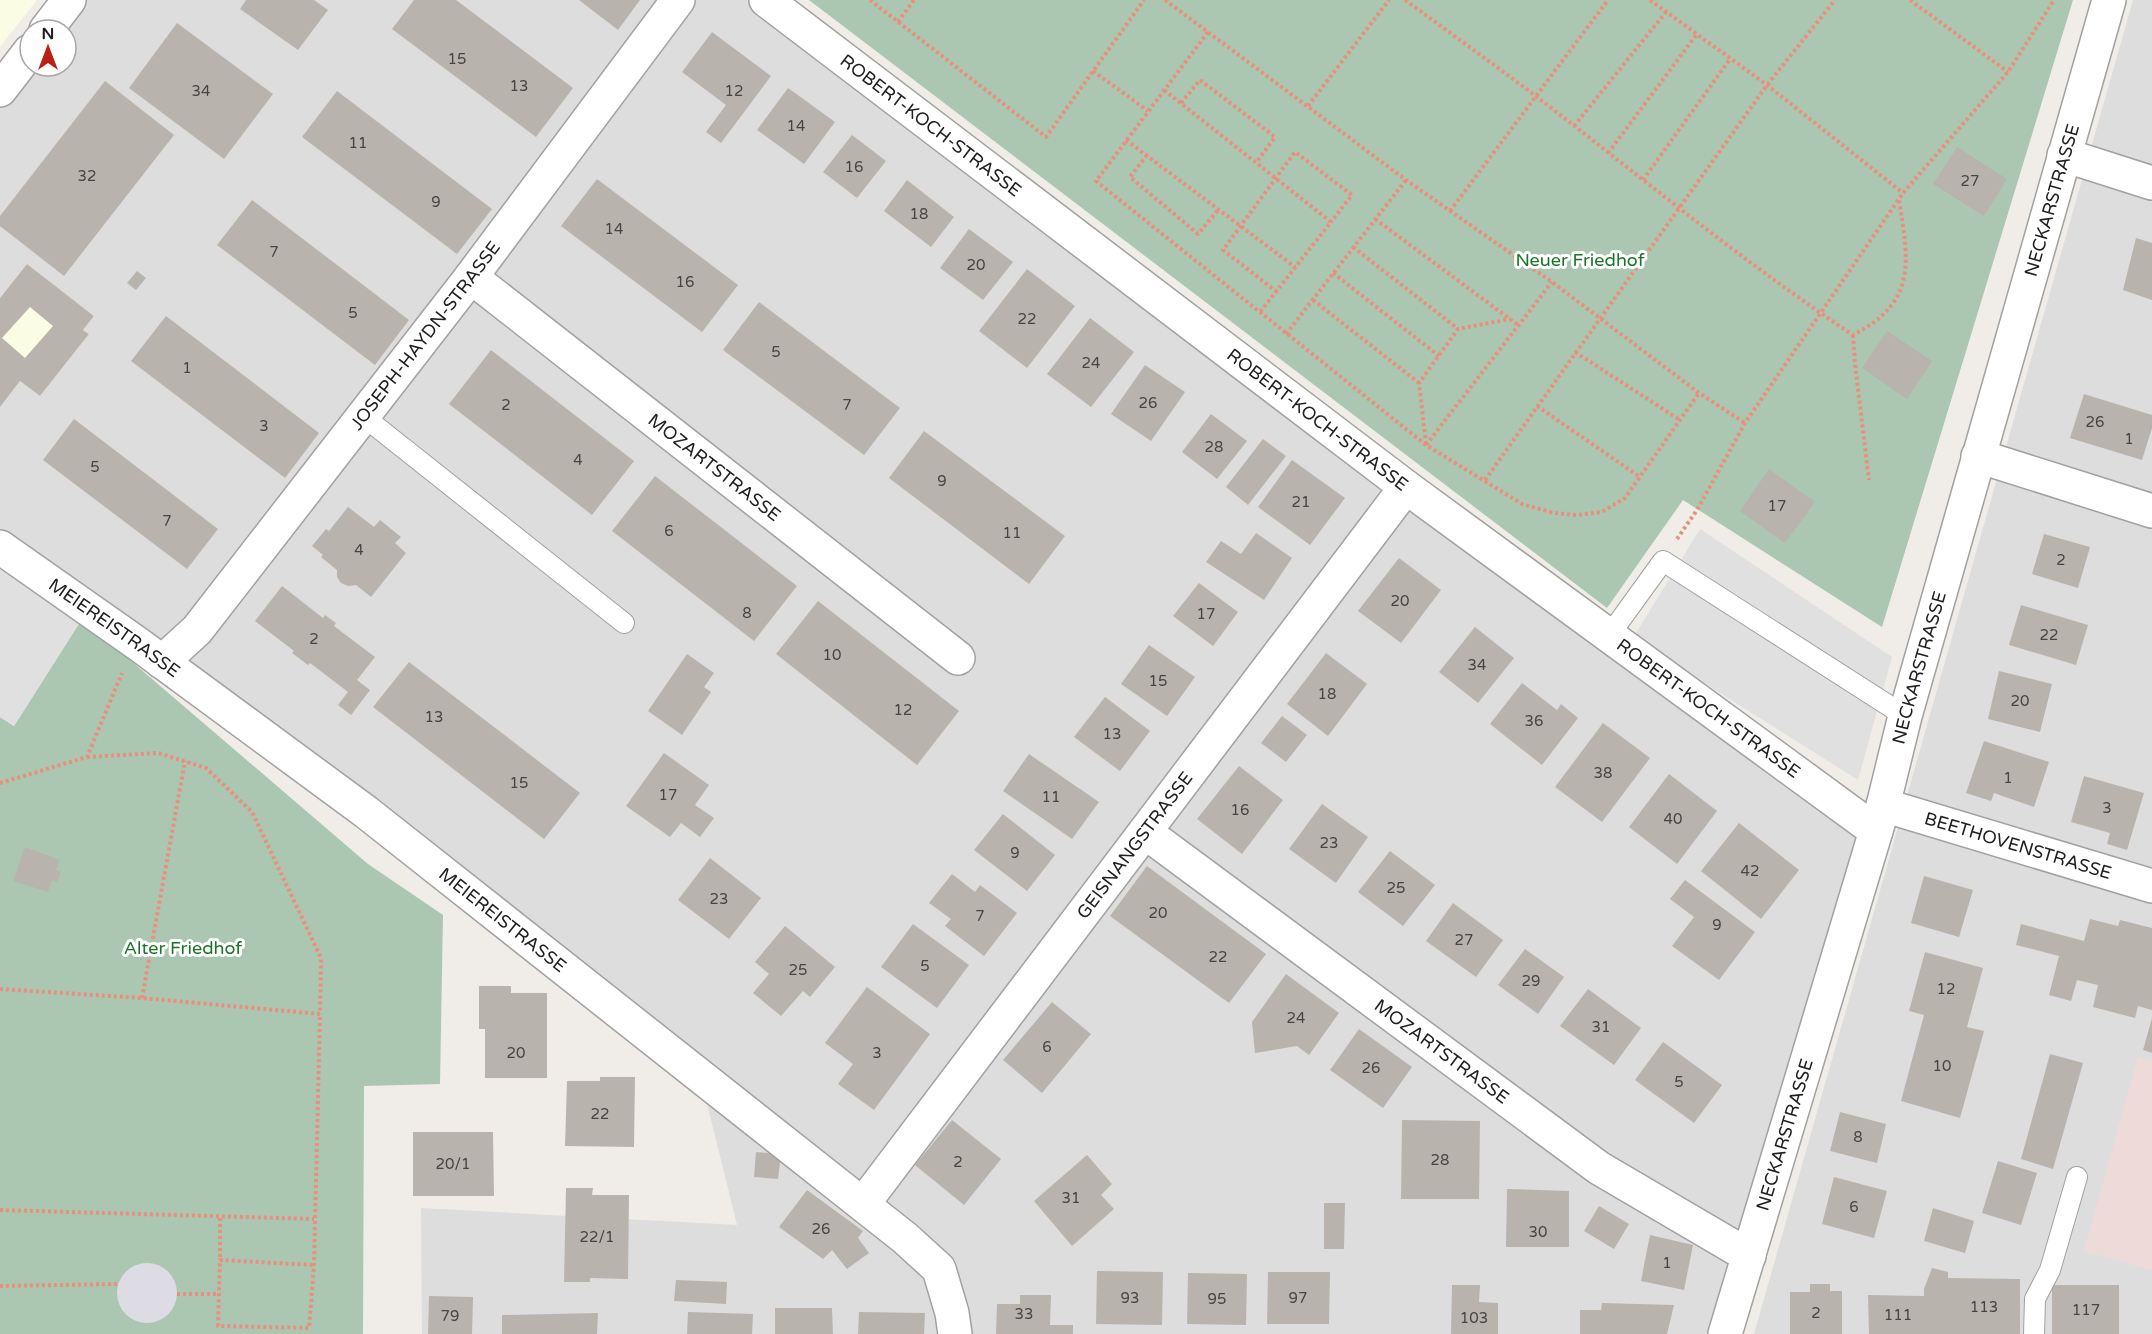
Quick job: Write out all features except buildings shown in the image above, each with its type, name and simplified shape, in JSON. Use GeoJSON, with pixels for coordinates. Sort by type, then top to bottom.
{"type":"FeatureCollection","features":[{"type":"Feature","properties":{"kind":"street"},"geometry":{"type":"LineString","coordinates":[[55,18],[69,0]]}},
{"type":"Feature","properties":{"kind":"street","name":"JOSEPH-HAYDN-STRASSE"},"geometry":{"type":"LineString","coordinates":[[150,653],[197,630],[471,277],[678,0]]}},
{"type":"Feature","properties":{"kind":"street","name":"ROBERT-KOCH-STRASSE"},"geometry":{"type":"LineString","coordinates":[[766,0],[1406,487],[1608,637],[1880,818]]}},
{"type":"Feature","properties":{"kind":"street","name":"NECKARSTRASSE"},"geometry":{"type":"LineString","coordinates":[[1725,1334],[1880,818],[1905,716],[2109,0]]}},
{"type":"Feature","properties":{"kind":"street"},"geometry":{"type":"LineString","coordinates":[[0,90],[18,67]]}},
{"type":"Feature","properties":{"kind":"street"},"geometry":{"type":"LineString","coordinates":[[2064,155],[2152,183]]}},
{"type":"Feature","properties":{"kind":"street","name":"MOZARTSTRASSE"},"geometry":{"type":"LineString","coordinates":[[471,277],[958,658]]}},
{"type":"Feature","properties":{"kind":"street"},"geometry":{"type":"LineString","coordinates":[[1978,456],[2152,511]]}},
{"type":"Feature","properties":{"kind":"street","name":"GEISNANGSTRASSE"},"geometry":{"type":"LineString","coordinates":[[863,1204],[1406,487]]}},
{"type":"Feature","properties":{"kind":"street","name":"MEIEREISTRASSE"},"geometry":{"type":"LineString","coordinates":[[0,547],[150,653],[366,812],[905,1238],[939,1269],[952,1314],[955,1334]]}},
{"type":"Feature","properties":{"kind":"street","name":"BEETHOVENSTRASSE"},"geometry":{"type":"LineString","coordinates":[[1880,818],[2152,886]]}},
{"type":"Feature","properties":{"kind":"street","name":"MOZARTSTRASSE"},"geometry":{"type":"LineString","coordinates":[[1145,832],[1599,1167],[1749,1256]]}},
{"type":"Feature","properties":{"kind":"lane"},"geometry":{"type":"LineString","coordinates":[[363,417],[624,623]]}},
{"type":"Feature","properties":{"kind":"lane"},"geometry":{"type":"LineString","coordinates":[[1608,637],[1663,561],[1905,716]]}},
{"type":"Feature","properties":{"kind":"lane"},"geometry":{"type":"LineString","coordinates":[[2034,1334],[2035,1299],[2050,1270],[2078,1177]]}},
{"type":"Feature","properties":{"kind":"path"},"geometry":{"type":"LineString","coordinates":[[870,0],[1046,137],[1144,0]]}},
{"type":"Feature","properties":{"kind":"path"},"geometry":{"type":"LineString","coordinates":[[898,22],[914,0]]}},
{"type":"Feature","properties":{"kind":"path"},"geometry":{"type":"LineString","coordinates":[[1165,0],[1406,180],[1552,282],[1699,393],[1745,423]]}},
{"type":"Feature","properties":{"kind":"path"},"geometry":{"type":"LineString","coordinates":[[1308,106],[1389,0]]}},
{"type":"Feature","properties":{"kind":"path"},"geometry":{"type":"LineString","coordinates":[[1405,0],[1536,96],[1821,314],[1853,335]]}},
{"type":"Feature","properties":{"kind":"path"},"geometry":{"type":"LineString","coordinates":[[1450,211],[1608,0]]}},
{"type":"Feature","properties":{"kind":"path"},"geometry":{"type":"LineString","coordinates":[[1650,0],[1767,86],[1903,193]]}},
{"type":"Feature","properties":{"kind":"path"},"geometry":{"type":"LineString","coordinates":[[1485,480],[1767,86],[1835,0]]}},
{"type":"Feature","properties":{"kind":"path"},"geometry":{"type":"LineString","coordinates":[[1910,0],[2008,72]]}},
{"type":"Feature","properties":{"kind":"path"},"geometry":{"type":"LineString","coordinates":[[1663,561],[1697,510],[1745,423],[1903,193],[2008,72],[2054,0]]}},
{"type":"Feature","properties":{"kind":"path"},"geometry":{"type":"LineString","coordinates":[[1574,126],[1666,12]]}},
{"type":"Feature","properties":{"kind":"path"},"geometry":{"type":"LineString","coordinates":[[1208,32],[1096,181],[1426,445],[1522,504],[1554,513],[1577,515],[1602,512],[1625,498],[1699,393]]}},
{"type":"Feature","properties":{"kind":"path"},"geometry":{"type":"LineString","coordinates":[[1608,153],[1697,34]]}},
{"type":"Feature","properties":{"kind":"path"},"geometry":{"type":"LineString","coordinates":[[1643,180],[1730,59]]}},
{"type":"Feature","properties":{"kind":"path"},"geometry":{"type":"LineString","coordinates":[[1093,71],[1148,111]]}},
{"type":"Feature","properties":{"kind":"path"},"geometry":{"type":"LineString","coordinates":[[1181,103],[1200,80],[1275,137],[1256,163]]}},
{"type":"Feature","properties":{"kind":"path"},"geometry":{"type":"LineString","coordinates":[[1164,90],[1331,222]]}},
{"type":"Feature","properties":{"kind":"path"},"geometry":{"type":"LineString","coordinates":[[1126,140],[1295,267]]}},
{"type":"Feature","properties":{"kind":"path"},"geometry":{"type":"LineString","coordinates":[[1260,312],[1276,292],[1295,267],[1352,195],[1295,152],[1223,250],[1276,292]]}},
{"type":"Feature","properties":{"kind":"path"},"geometry":{"type":"LineString","coordinates":[[1147,155],[1130,177],[1198,234],[1219,209]]}},
{"type":"Feature","properties":{"kind":"path"},"geometry":{"type":"LineString","coordinates":[[1286,334],[1406,180]]}},
{"type":"Feature","properties":{"kind":"path"},"geometry":{"type":"LineString","coordinates":[[1853,335],[1872,325],[1884,315],[1898,298],[1905,281],[1905,237],[1899,200]]}},
{"type":"Feature","properties":{"kind":"path"},"geometry":{"type":"LineString","coordinates":[[1375,219],[1518,325]]}},
{"type":"Feature","properties":{"kind":"path"},"geometry":{"type":"LineString","coordinates":[[1353,247],[1458,329]]}},
{"type":"Feature","properties":{"kind":"path"},"geometry":{"type":"LineString","coordinates":[[1333,273],[1439,356]]}},
{"type":"Feature","properties":{"kind":"path"},"geometry":{"type":"LineString","coordinates":[[1426,445],[1552,282]]}},
{"type":"Feature","properties":{"kind":"path"},"geometry":{"type":"LineString","coordinates":[[1313,300],[1419,383]]}},
{"type":"Feature","properties":{"kind":"path"},"geometry":{"type":"LineString","coordinates":[[1426,445],[1419,383],[1458,329],[1510,319]]}},
{"type":"Feature","properties":{"kind":"path"},"geometry":{"type":"LineString","coordinates":[[1853,335],[1869,480]]}},
{"type":"Feature","properties":{"kind":"path"},"geometry":{"type":"LineString","coordinates":[[1575,352],[1680,420]]}},
{"type":"Feature","properties":{"kind":"path"},"geometry":{"type":"LineString","coordinates":[[1537,406],[1640,477]]}},
{"type":"Feature","properties":{"kind":"path"},"geometry":{"type":"LineString","coordinates":[[87,757],[125,665],[150,653]]}},
{"type":"Feature","properties":{"kind":"path"},"geometry":{"type":"LineString","coordinates":[[0,783],[87,757],[158,753],[206,768],[252,812],[321,958],[314,1265],[309,1328],[218,1326],[220,1218]]}},
{"type":"Feature","properties":{"kind":"path"},"geometry":{"type":"LineString","coordinates":[[142,998],[185,761]]}},
{"type":"Feature","properties":{"kind":"path"},"geometry":{"type":"LineString","coordinates":[[0,989],[142,998],[320,1014]]}},
{"type":"Feature","properties":{"kind":"path"},"geometry":{"type":"LineString","coordinates":[[0,1210],[314,1219]]}},
{"type":"Feature","properties":{"kind":"path"},"geometry":{"type":"LineString","coordinates":[[220,1260],[314,1265]]}},
{"type":"Feature","properties":{"kind":"path"},"geometry":{"type":"LineString","coordinates":[[0,1286],[117,1284]]}},
{"type":"Feature","properties":{"kind":"path"},"geometry":{"type":"LineString","coordinates":[[177,1294],[218,1294]]}},
{"type":"Feature","properties":{"kind":"shaded area"},"geometry":{"type":"Polygon","coordinates":[[[0,0],[37,0],[23,18],[18,18],[18,24],[0,47],[0,0]]]}},
{"type":"Feature","properties":{"kind":"shaded area"},"geometry":{"type":"Polygon","coordinates":[[[69,0],[766,0],[1608,637],[1881,814],[1725,1334],[422,1334],[421,1208],[737,1225],[700,1075],[0,547],[0,90],[18,76],[18,78],[78,78],[78,18],[67,18],[69,0]]]}},
{"type":"Feature","properties":{"kind":"shaded area"},"geometry":{"type":"Polygon","coordinates":[[[2133,0],[2152,0],[2152,1334],[1754,1334],[2133,0]]]}},
{"type":"Feature","properties":{"kind":"shaded area"},"geometry":{"type":"Polygon","coordinates":[[[27,264],[94,316],[83,330],[89,334],[40,396],[20,381],[0,407],[0,298],[27,264]]]}},
{"type":"Feature","properties":{"kind":"shaded area"},"geometry":{"type":"Polygon","coordinates":[[[1700,529],[1892,657],[1858,780],[1633,638],[1700,529]]]}},
{"type":"Feature","properties":{"kind":"shaded area"},"geometry":{"type":"Polygon","coordinates":[[[0,562],[82,619],[14,726],[0,717],[0,562]]]}},
{"type":"Feature","properties":{"kind":"shaded area"},"geometry":{"type":"Polygon","coordinates":[[[2138,1057],[2152,1061],[2152,1270],[2084,1251],[2138,1057]]]}},
{"type":"Feature","properties":{"kind":"shaded area"},"geometry":{"type":"Polygon","coordinates":[[[141,1263],[153,1263],[164,1268],[172,1276],[177,1293],[175,1305],[164,1318],[153,1323],[141,1323],[130,1318],[122,1310],[117,1299],[117,1287],[122,1276],[130,1268],[141,1263]]]}},
{"type":"Feature","properties":{"kind":"green space","name":"Neuer Friedhof"},"geometry":{"type":"Polygon","coordinates":[[[809,0],[2073,0],[1882,627],[1683,500],[1607,608],[809,0]]]}},
{"type":"Feature","properties":{"kind":"green space","name":"Alter Friedhof"},"geometry":{"type":"Polygon","coordinates":[[[82,619],[368,864],[443,915],[440,1084],[364,1086],[363,1334],[0,1334],[0,717],[14,726],[82,619]]]}}]}
